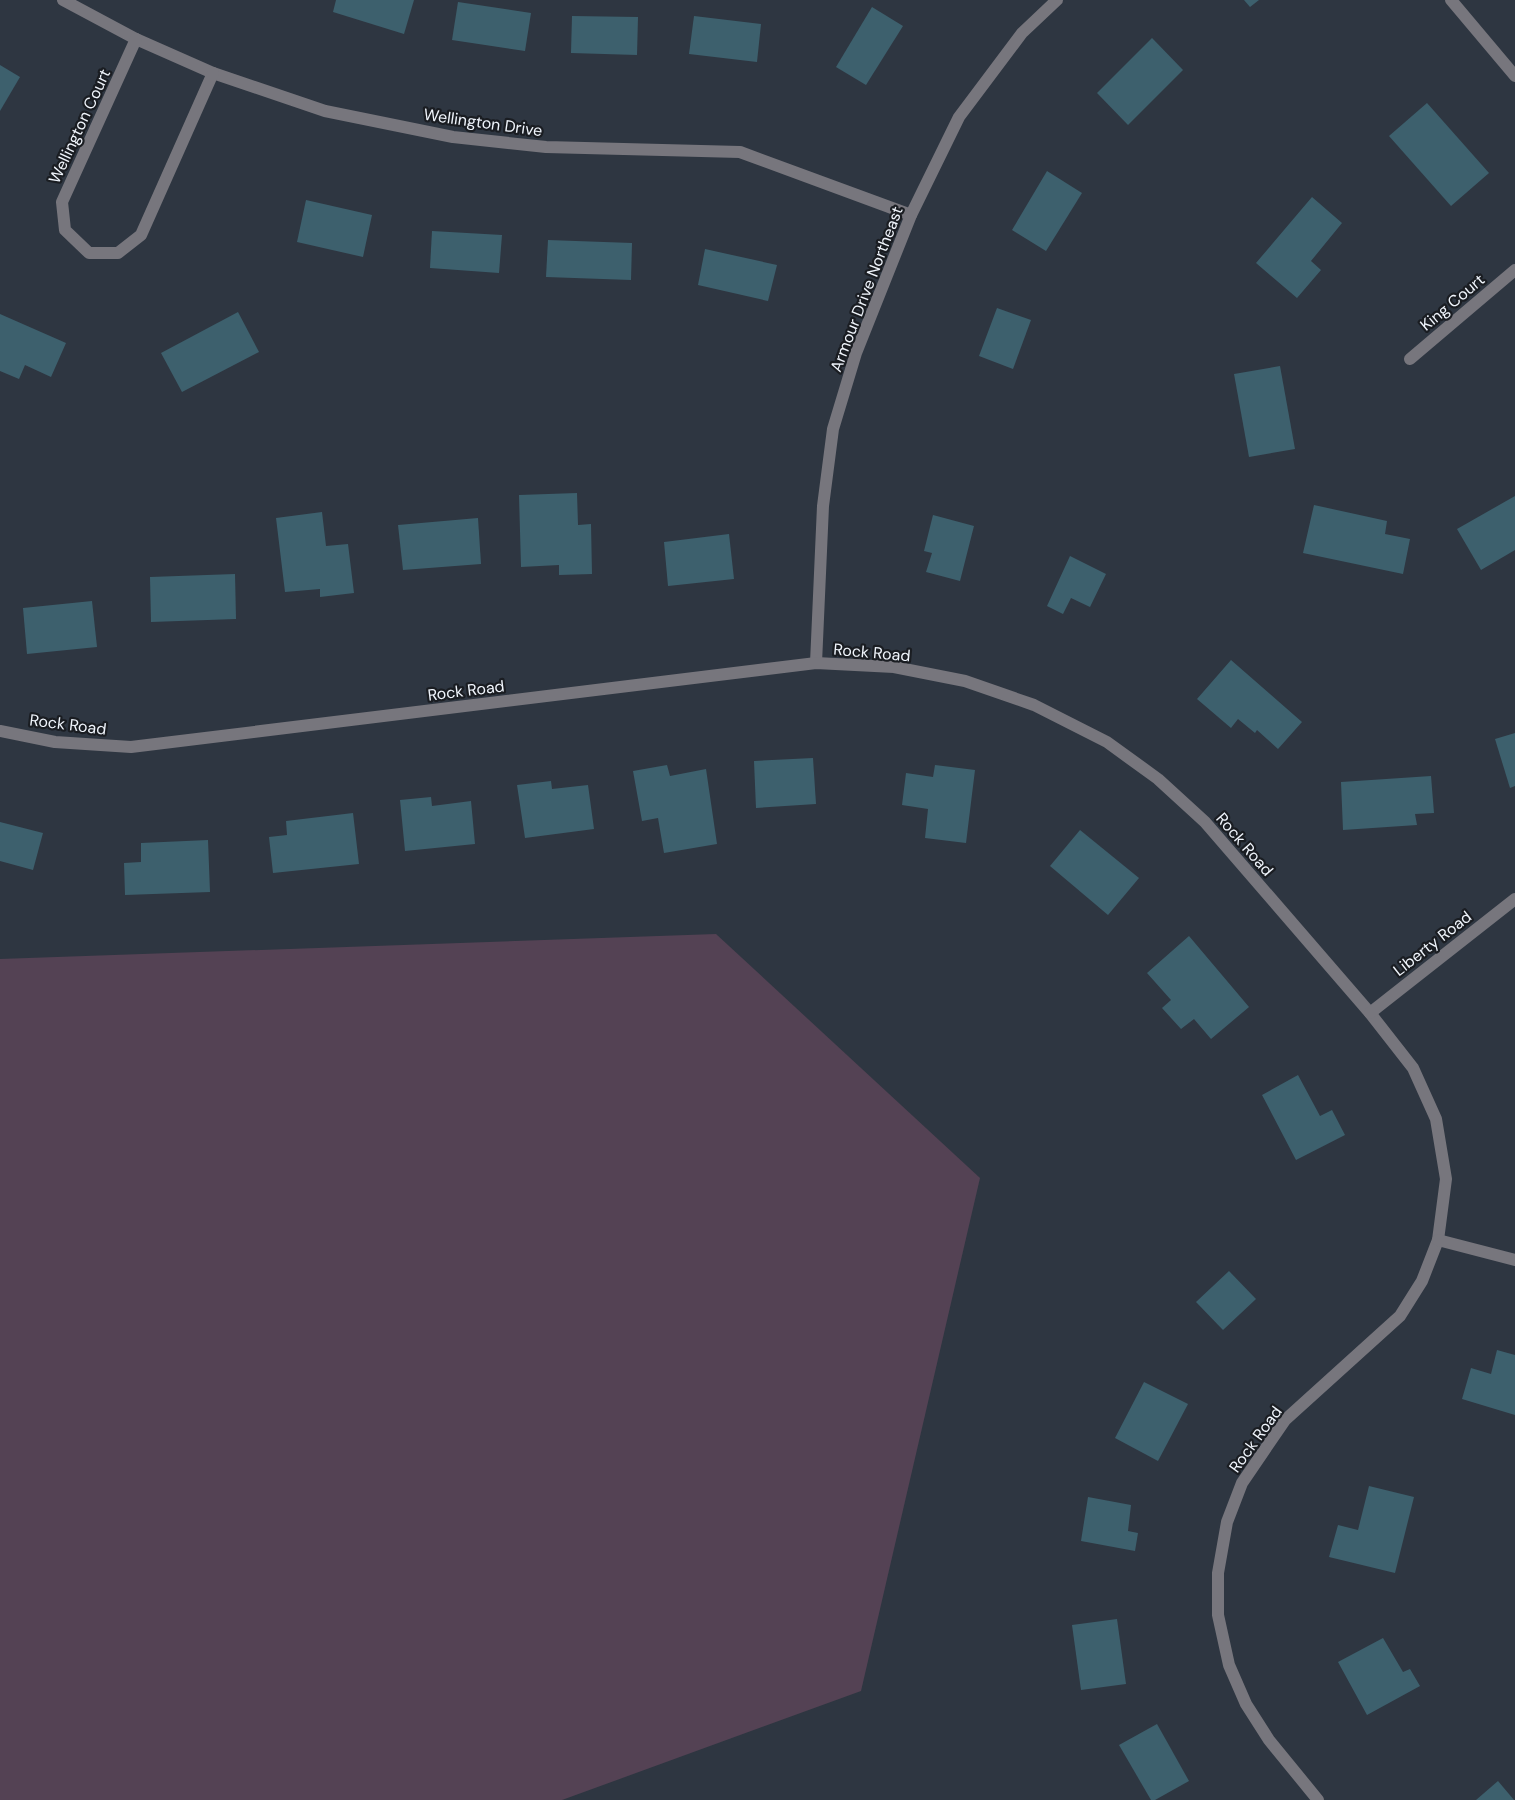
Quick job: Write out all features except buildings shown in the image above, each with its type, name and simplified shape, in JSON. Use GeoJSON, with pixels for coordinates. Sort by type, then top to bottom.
{"type":"FeatureCollection","features":[{"type":"Feature","properties":{"kind":"street","name":"Wellington Drive"},"geometry":{"type":"LineString","coordinates":[[63,0],[136,39],[213,73],[325,110],[453,137],[546,147],[740,152],[911,215]]}},
{"type":"Feature","properties":{"kind":"street","name":"Armour Drive Northeast"},"geometry":{"type":"LineString","coordinates":[[816,663],[823,506],[833,429],[856,353],[911,215],[959,117],[1022,33],[1057,0]]}},
{"type":"Feature","properties":{"kind":"street"},"geometry":{"type":"LineString","coordinates":[[1451,0],[1515,76]]}},
{"type":"Feature","properties":{"kind":"street","name":"Wellington Court"},"geometry":{"type":"LineString","coordinates":[[136,39],[62,202],[65,230],[89,253],[118,253],[141,235],[213,73]]}},
{"type":"Feature","properties":{"kind":"street","name":"King Court"},"geometry":{"type":"LineString","coordinates":[[1410,359],[1515,270]]}},
{"type":"Feature","properties":{"kind":"street","name":"Rock Road"},"geometry":{"type":"LineString","coordinates":[[0,731],[55,742],[131,747],[816,663],[894,667],[965,682],[1034,705],[1106,742],[1158,779],[1205,822],[1370,1013],[1413,1068],[1436,1119],[1446,1179],[1438,1240],[1422,1281],[1400,1316],[1285,1420],[1242,1483],[1227,1522],[1218,1572],[1218,1615],[1229,1665],[1246,1704],[1269,1740],[1318,1800]]}},
{"type":"Feature","properties":{"kind":"street","name":"Liberty Road"},"geometry":{"type":"LineString","coordinates":[[1370,1013],[1515,899]]}},
{"type":"Feature","properties":{"kind":"street"},"geometry":{"type":"LineString","coordinates":[[1438,1240],[1515,1260]]}},
{"type":"Feature","properties":{"kind":"shaded area"},"geometry":{"type":"Polygon","coordinates":[[[716,934],[980,1178],[861,1691],[562,1800],[0,1800],[0,959],[716,934]]]}}]}
